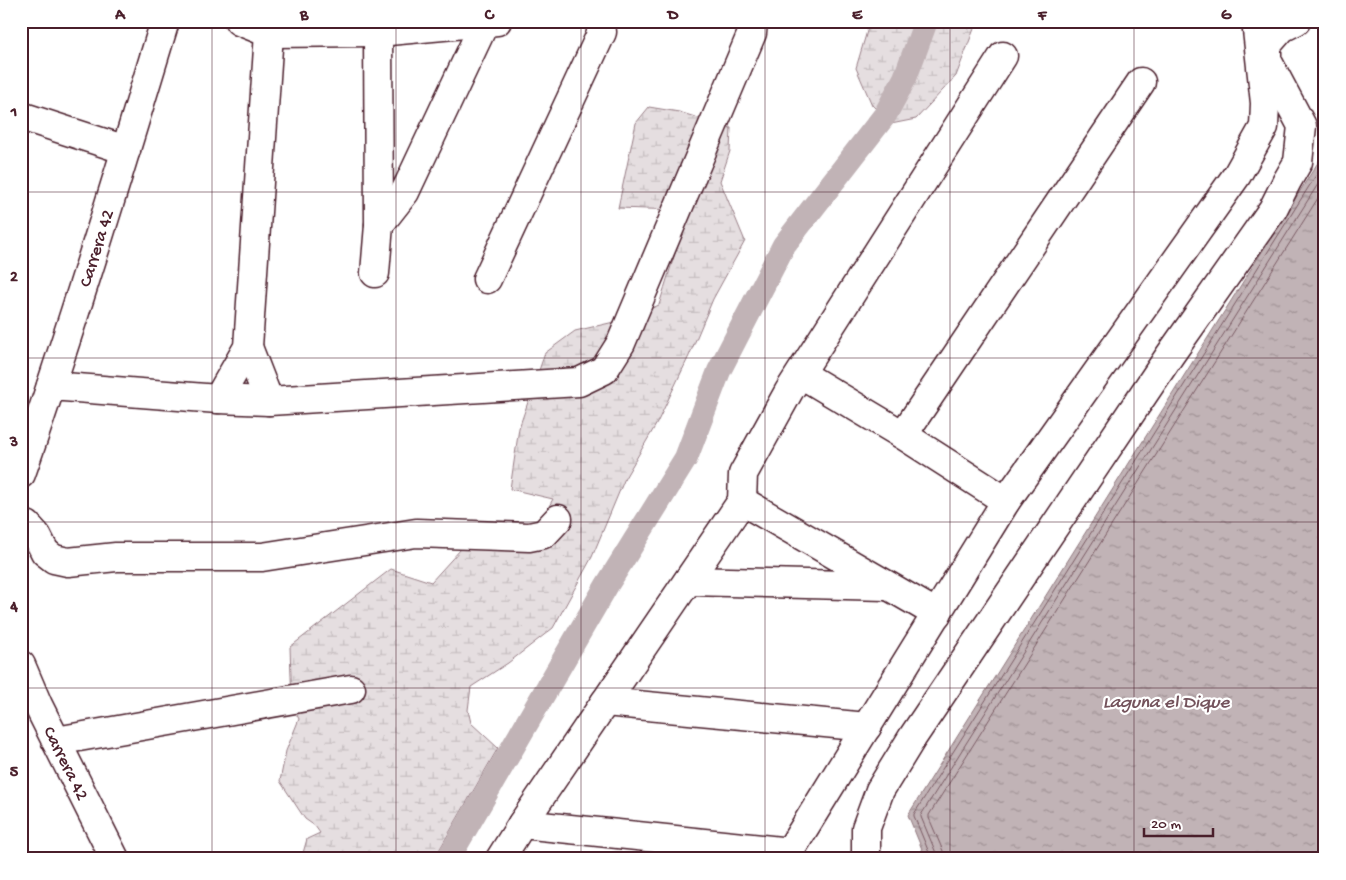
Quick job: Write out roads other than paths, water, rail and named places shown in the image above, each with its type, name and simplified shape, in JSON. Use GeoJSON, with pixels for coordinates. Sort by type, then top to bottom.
{"type":"FeatureCollection","features":[{"type":"Feature","properties":{"kind":"street","name":"Carrera 42"},"geometry":{"type":"LineString","coordinates":[[21,474],[28,431],[51,386],[165,21]]}},
{"type":"Feature","properties":{"kind":"street"},"geometry":{"type":"LineString","coordinates":[[239,21],[269,32],[378,32],[491,22]]}},
{"type":"Feature","properties":{"kind":"street"},"geometry":{"type":"LineString","coordinates":[[487,279],[602,32],[599,21]]}},
{"type":"Feature","properties":{"kind":"street"},"geometry":{"type":"LineString","coordinates":[[51,386],[218,399],[269,401],[579,382],[604,370],[625,334],[752,33],[753,21]]}},
{"type":"Feature","properties":{"kind":"street"},"geometry":{"type":"LineString","coordinates":[[522,824],[787,855],[1006,501],[1237,175],[1264,127],[1265,103],[1256,21]]}},
{"type":"Feature","properties":{"kind":"street"},"geometry":{"type":"LineString","coordinates":[[866,859],[866,828],[880,790],[918,730],[1159,372],[1273,209],[1298,162],[1302,126],[1267,60],[1267,45],[1282,28],[1296,21]]}},
{"type":"Feature","properties":{"kind":"street"},"geometry":{"type":"LineString","coordinates":[[378,225],[405,192],[491,22]]}},
{"type":"Feature","properties":{"kind":"street"},"geometry":{"type":"LineString","coordinates":[[269,32],[248,347],[269,401]]}},
{"type":"Feature","properties":{"kind":"street"},"geometry":{"type":"LineString","coordinates":[[375,274],[378,225],[378,32]]}},
{"type":"Feature","properties":{"kind":"street"},"geometry":{"type":"LineString","coordinates":[[500,859],[742,501],[743,474],[789,391],[1003,56]]}},
{"type":"Feature","properties":{"kind":"street"},"geometry":{"type":"LineString","coordinates":[[903,435],[1141,82]]}},
{"type":"Feature","properties":{"kind":"street"},"geometry":{"type":"LineString","coordinates":[[21,116],[126,150]]}},
{"type":"Feature","properties":{"kind":"street"},"geometry":{"type":"LineString","coordinates":[[218,399],[248,347]]}},
{"type":"Feature","properties":{"kind":"street"},"geometry":{"type":"LineString","coordinates":[[801,374],[903,435],[1006,501]]}},
{"type":"Feature","properties":{"kind":"street"},"geometry":{"type":"LineString","coordinates":[[742,501],[937,614]]}},
{"type":"Feature","properties":{"kind":"street"},"geometry":{"type":"LineString","coordinates":[[21,524],[27,525],[38,536],[45,552],[54,559],[68,562],[116,558],[262,557],[416,533],[529,537],[544,534],[558,519]]}},
{"type":"Feature","properties":{"kind":"street"},"geometry":{"type":"LineString","coordinates":[[688,581],[889,586]]}},
{"type":"Feature","properties":{"kind":"street","name":"Carrera 42"},"geometry":{"type":"LineString","coordinates":[[21,665],[30,709],[56,741],[114,859]]}},
{"type":"Feature","properties":{"kind":"street"},"geometry":{"type":"LineString","coordinates":[[56,741],[351,689]]}},
{"type":"Feature","properties":{"kind":"street"},"geometry":{"type":"LineString","coordinates":[[605,702],[867,727]]}},
{"type":"Feature","properties":{"kind":"water","name":"Laguna el Dique"},"geometry":{"type":"Polygon","coordinates":[[[1325,154],[1325,859],[926,859],[908,815],[1325,154]]]}},
{"type":"Feature","properties":{"kind":"waterway"},"geometry":{"type":"LineString","coordinates":[[448,859],[607,585],[686,458],[719,371],[784,245],[885,115],[905,78],[926,21]]}}]}
